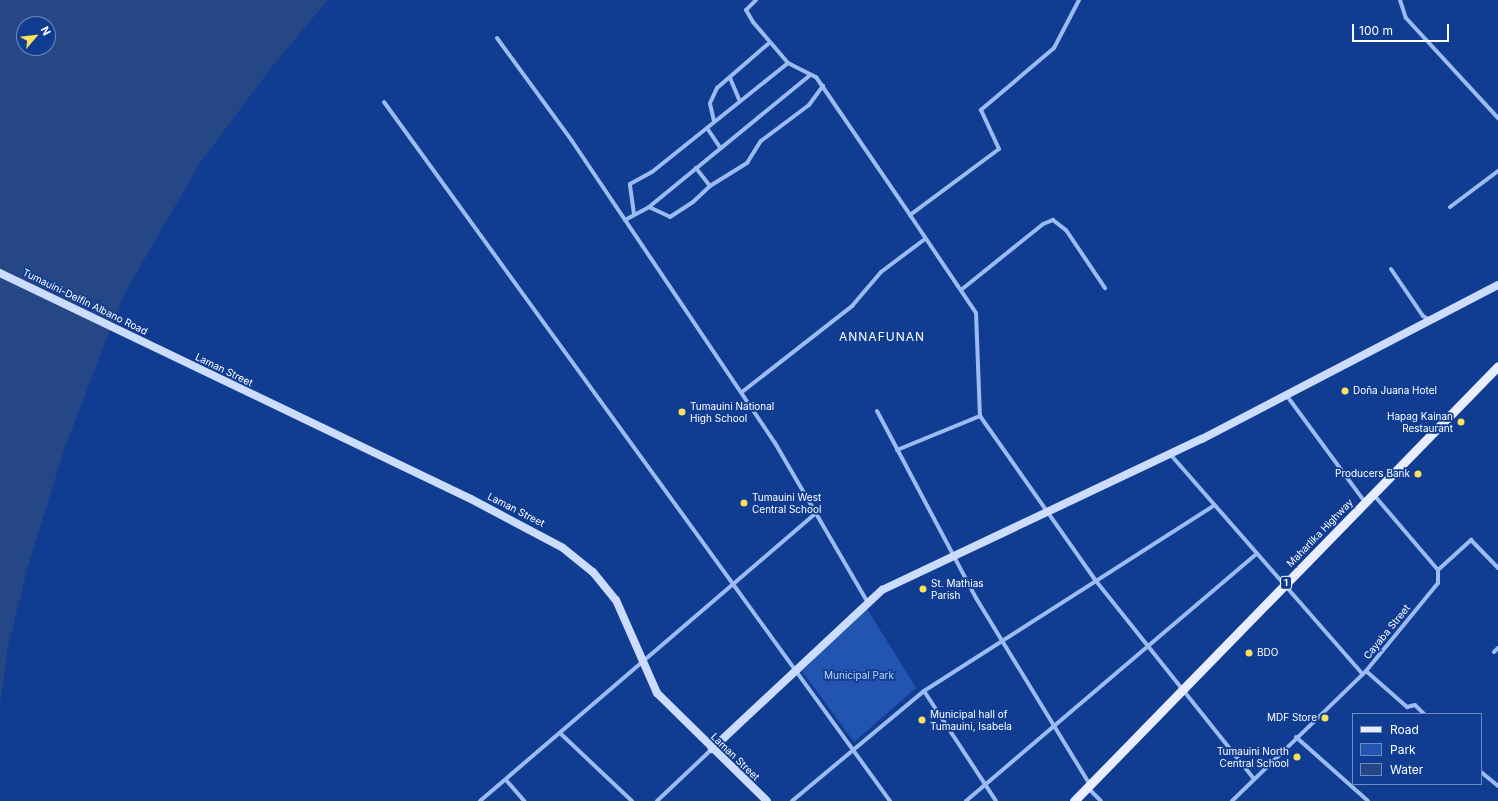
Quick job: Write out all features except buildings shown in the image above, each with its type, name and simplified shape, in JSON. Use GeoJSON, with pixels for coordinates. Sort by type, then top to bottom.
{"type":"FeatureCollection","features":[{"type":"Feature","properties":{"kind":"main road","name":"Tumauini-Delfin Albano Road"},"geometry":{"type":"LineString","coordinates":[[0,273],[161,350]]}},
{"type":"Feature","properties":{"kind":"main road"},"geometry":{"type":"LineString","coordinates":[[712,749],[796,673],[866,601],[893,584],[956,556],[1046,511],[1170,454],[1287,396],[1498,285]]}},
{"type":"Feature","properties":{"kind":"main road","name":"Laman Street"},"geometry":{"type":"LineString","coordinates":[[161,350],[549,539],[580,560],[606,586],[624,615],[642,662],[657,693],[712,749],[767,801]]}},
{"type":"Feature","properties":{"kind":"main road","name":"Maharlika Highway"},"geometry":{"type":"LineString","coordinates":[[1074,801],[1181,689],[1498,366]]}},
{"type":"Feature","properties":{"kind":"street"},"geometry":{"type":"LineString","coordinates":[[756,0],[746,10],[768,44],[788,63],[810,75],[823,86],[924,238],[976,313],[980,416],[1096,581],[1148,649],[1254,779]]}},
{"type":"Feature","properties":{"kind":"street"},"geometry":{"type":"LineString","coordinates":[[910,215],[999,149],[981,110],[1054,48],[1078,0]]}},
{"type":"Feature","properties":{"kind":"street"},"geometry":{"type":"LineString","coordinates":[[1400,0],[1406,18],[1498,118]]}},
{"type":"Feature","properties":{"kind":"street"},"geometry":{"type":"LineString","coordinates":[[497,38],[625,220],[742,392],[817,512],[866,601]]}},
{"type":"Feature","properties":{"kind":"street"},"geometry":{"type":"LineString","coordinates":[[714,120],[713,95],[768,44]]}},
{"type":"Feature","properties":{"kind":"street"},"geometry":{"type":"LineString","coordinates":[[634,214],[630,184],[652,172],[707,128],[714,120],[788,63]]}},
{"type":"Feature","properties":{"kind":"street"},"geometry":{"type":"LineString","coordinates":[[625,220],[649,207],[720,147],[810,75]]}},
{"type":"Feature","properties":{"kind":"street"},"geometry":{"type":"LineString","coordinates":[[730,78],[740,100]]}},
{"type":"Feature","properties":{"kind":"street"},"geometry":{"type":"LineString","coordinates":[[649,207],[670,217],[710,186],[747,163],[761,141],[809,105],[823,86]]}},
{"type":"Feature","properties":{"kind":"street"},"geometry":{"type":"LineString","coordinates":[[384,102],[890,801]]}},
{"type":"Feature","properties":{"kind":"street"},"geometry":{"type":"LineString","coordinates":[[707,128],[720,147]]}},
{"type":"Feature","properties":{"kind":"street"},"geometry":{"type":"LineString","coordinates":[[696,168],[710,186]]}},
{"type":"Feature","properties":{"kind":"street"},"geometry":{"type":"LineString","coordinates":[[1450,208],[1498,171]]}},
{"type":"Feature","properties":{"kind":"street"},"geometry":{"type":"LineString","coordinates":[[961,290],[1043,224],[1053,220],[1066,230],[1105,288]]}},
{"type":"Feature","properties":{"kind":"street"},"geometry":{"type":"LineString","coordinates":[[742,392],[852,306],[881,272],[924,238]]}},
{"type":"Feature","properties":{"kind":"street"},"geometry":{"type":"LineString","coordinates":[[1391,269],[1424,316],[1431,320]]}},
{"type":"Feature","properties":{"kind":"street"},"geometry":{"type":"LineString","coordinates":[[1287,396],[1365,502]]}},
{"type":"Feature","properties":{"kind":"street"},"geometry":{"type":"LineString","coordinates":[[877,411],[1003,641],[1089,787],[1101,801]]}},
{"type":"Feature","properties":{"kind":"street"},"geometry":{"type":"LineString","coordinates":[[897,450],[980,416]]}},
{"type":"Feature","properties":{"kind":"street"},"geometry":{"type":"LineString","coordinates":[[1170,454],[1284,585],[1364,672],[1406,707],[1415,705],[1423,713]]}},
{"type":"Feature","properties":{"kind":"street"},"geometry":{"type":"LineString","coordinates":[[1373,494],[1438,570],[1471,540],[1498,568]]}},
{"type":"Feature","properties":{"kind":"street"},"geometry":{"type":"LineString","coordinates":[[792,801],[852,748],[924,691],[1215,505]]}},
{"type":"Feature","properties":{"kind":"street"},"geometry":{"type":"LineString","coordinates":[[480,801],[642,662],[732,582],[817,512]]}},
{"type":"Feature","properties":{"kind":"street"},"geometry":{"type":"LineString","coordinates":[[966,801],[984,783],[1053,725],[1148,649],[1257,553]]}},
{"type":"Feature","properties":{"kind":"street","name":"Cayaba Street"},"geometry":{"type":"LineString","coordinates":[[1232,801],[1364,672],[1438,583],[1438,570]]}},
{"type":"Feature","properties":{"kind":"street"},"geometry":{"type":"LineString","coordinates":[[924,691],[996,801]]}},
{"type":"Feature","properties":{"kind":"street"},"geometry":{"type":"LineString","coordinates":[[560,733],[632,801]]}},
{"type":"Feature","properties":{"kind":"street"},"geometry":{"type":"LineString","coordinates":[[1296,737],[1368,801]]}},
{"type":"Feature","properties":{"kind":"street"},"geometry":{"type":"LineString","coordinates":[[657,801],[712,749]]}},
{"type":"Feature","properties":{"kind":"street"},"geometry":{"type":"LineString","coordinates":[[1482,773],[1498,786]]}},
{"type":"Feature","properties":{"kind":"street"},"geometry":{"type":"LineString","coordinates":[[506,780],[524,801]]}},
{"type":"Feature","properties":{"kind":"green space","name":"Municipal Park"},"geometry":{"type":"Polygon","coordinates":[[[866,607],[916,688],[854,742],[802,671],[866,607]]]}},
{"type":"Feature","properties":{"kind":"water"},"geometry":{"type":"Polygon","coordinates":[[[0,0],[328,0],[274,64],[200,163],[123,296],[65,447],[28,566],[8,646],[0,706],[0,0]]]}},
{"type":"Feature","properties":{"kind":"place","name":"Doña Juana Hotel"},"geometry":{"type":"Point","coordinates":[1345,391]}},
{"type":"Feature","properties":{"kind":"place","name":"Tumauini National High School"},"geometry":{"type":"Point","coordinates":[682,412]}},
{"type":"Feature","properties":{"kind":"place","name":"Hapag Kainan Restaurant"},"geometry":{"type":"Point","coordinates":[1461,422]}},
{"type":"Feature","properties":{"kind":"place","name":"Producers Bank"},"geometry":{"type":"Point","coordinates":[1418,474]}},
{"type":"Feature","properties":{"kind":"place","name":"Tumauini West Central School"},"geometry":{"type":"Point","coordinates":[744,503]}},
{"type":"Feature","properties":{"kind":"place","name":"St. Mathias Parish"},"geometry":{"type":"Point","coordinates":[923,589]}},
{"type":"Feature","properties":{"kind":"place","name":"BDO"},"geometry":{"type":"Point","coordinates":[1249,653]}},
{"type":"Feature","properties":{"kind":"place","name":"MDF Store"},"geometry":{"type":"Point","coordinates":[1325,718]}},
{"type":"Feature","properties":{"kind":"place","name":"Municipal hall of Tumauini, Isabela"},"geometry":{"type":"Point","coordinates":[922,720]}},
{"type":"Feature","properties":{"kind":"place","name":"Tumauini North Central School"},"geometry":{"type":"Point","coordinates":[1297,757]}},
{"type":"Feature","properties":{"kind":"district","name":"ANNAFUNAN"},"geometry":{"type":"Point","coordinates":[882,337]}}]}
